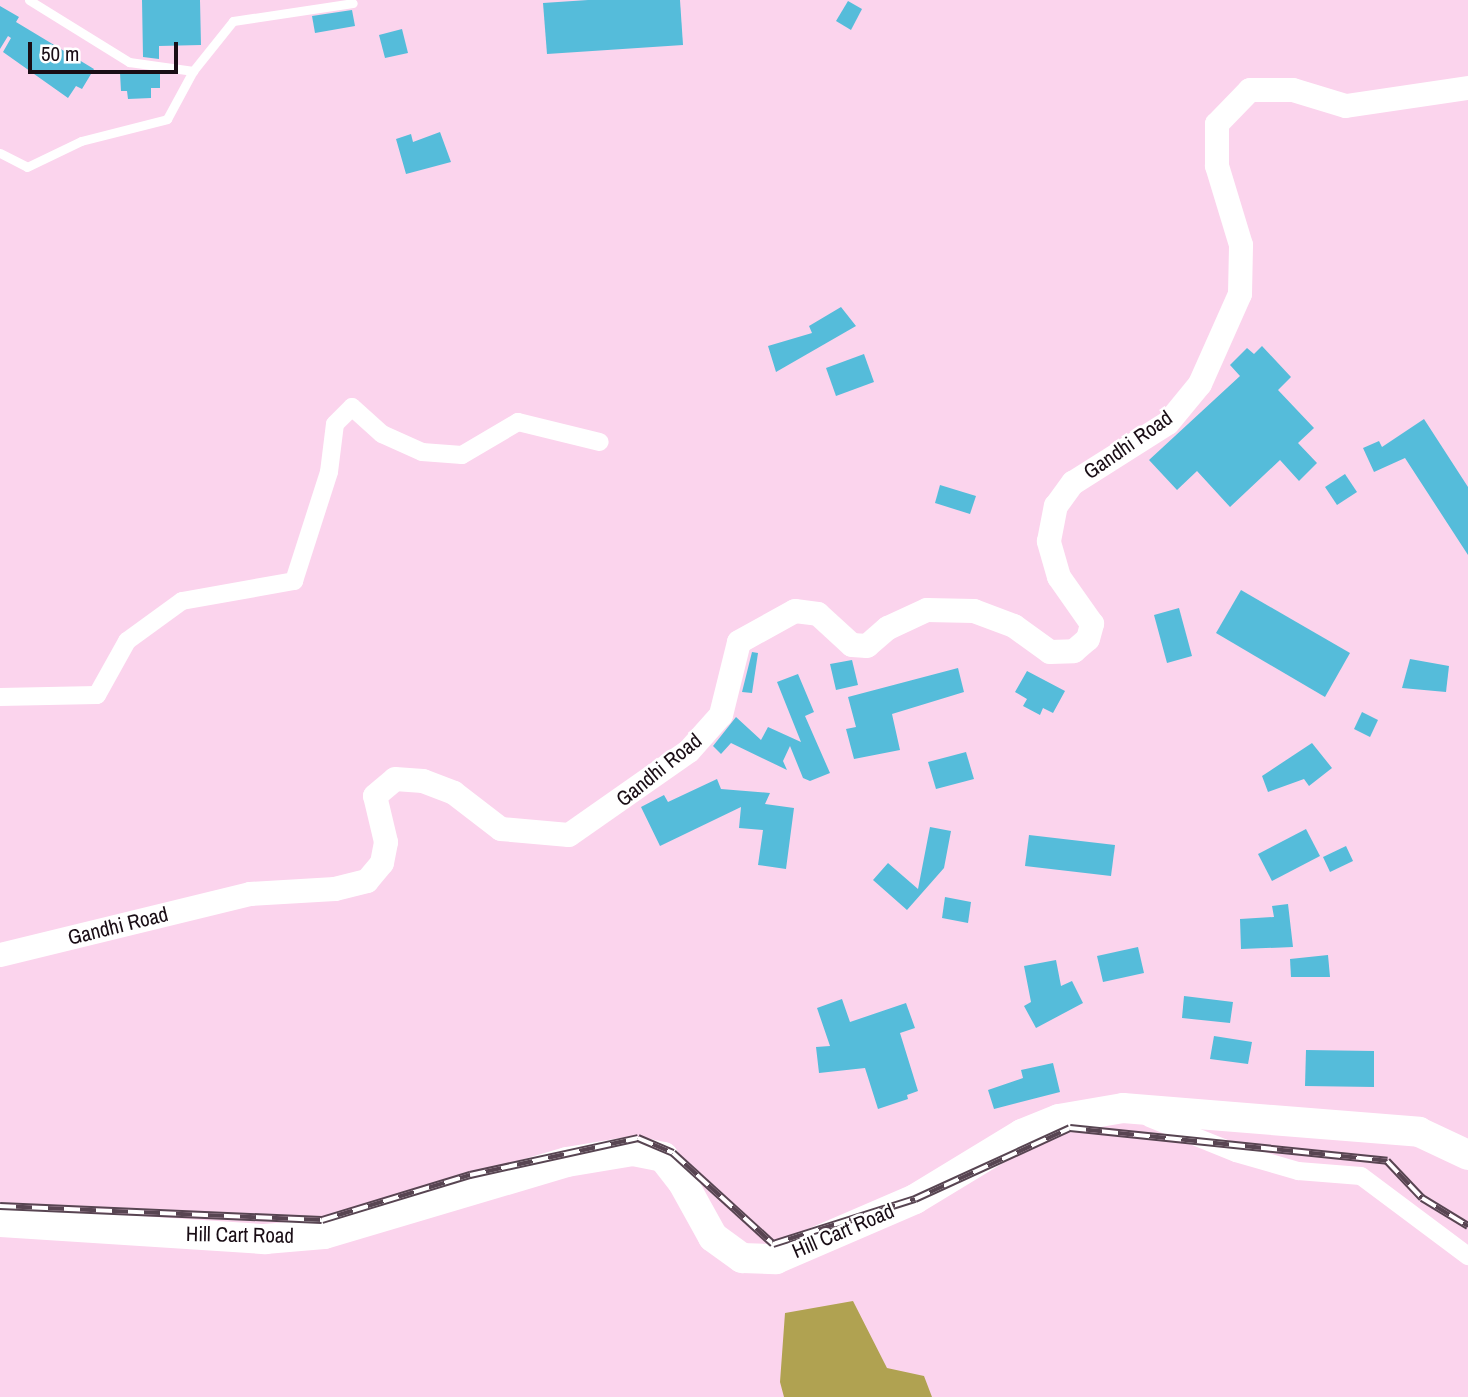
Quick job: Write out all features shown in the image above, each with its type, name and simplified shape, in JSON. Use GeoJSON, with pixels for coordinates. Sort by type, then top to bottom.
{"type":"FeatureCollection","features":[{"type":"Feature","properties":{"kind":"highway","name":"Hill Cart Road"},"geometry":{"type":"LineString","coordinates":[[0,1222],[265,1239],[324,1234],[567,1162],[633,1151],[663,1157],[682,1181],[713,1237],[742,1258],[776,1259],[915,1199],[1022,1134],[1059,1119],[1124,1108],[1419,1132],[1468,1156]]}},
{"type":"Feature","properties":{"kind":"main road","name":"Gandhi Road"},"geometry":{"type":"LineString","coordinates":[[0,955],[250,894],[335,889],[367,881],[382,863],[386,842],[375,796],[395,779],[423,781],[454,793],[501,829],[569,835],[689,751],[721,715],[739,642],[794,611],[818,614],[852,645],[867,646],[888,628],[927,610],[974,611],[1014,626],[1050,652],[1074,651],[1088,639],[1092,624],[1059,577],[1049,541],[1056,506],[1073,484],[1168,423],[1200,384],[1240,294],[1241,245],[1217,166],[1217,124],[1250,90],[1293,90],[1346,106],[1468,88]]}},
{"type":"Feature","properties":{"kind":"street"},"geometry":{"type":"LineString","coordinates":[[0,697],[97,695],[127,641],[182,601],[293,581],[329,472],[335,424],[352,407],[382,434],[422,452],[463,455],[518,422],[600,442]]}},
{"type":"Feature","properties":{"kind":"street"},"geometry":{"type":"LineString","coordinates":[[1124,1108],[1236,1153],[1298,1171],[1361,1176],[1468,1256]]}},
{"type":"Feature","properties":{"kind":"lane"},"geometry":{"type":"LineString","coordinates":[[29,0],[128,62],[193,71]]}},
{"type":"Feature","properties":{"kind":"lane"},"geometry":{"type":"LineString","coordinates":[[0,153],[27,167],[81,141],[167,119],[193,71],[233,21],[353,3]]}},
{"type":"Feature","properties":{"kind":"shaded area"},"geometry":{"type":"Polygon","coordinates":[[[853,1301],[887,1368],[924,1376],[932,1397],[784,1397],[780,1382],[785,1313],[853,1301]]]}},
{"type":"Feature","properties":{"kind":"building"},"geometry":{"type":"Polygon","coordinates":[[[142,0],[200,0],[201,45],[159,46],[159,59],[143,57],[142,0]]]}},
{"type":"Feature","properties":{"kind":"building"},"geometry":{"type":"Polygon","coordinates":[[[680,0],[683,45],[547,54],[543,3],[680,0]]]}},
{"type":"Feature","properties":{"kind":"building"},"geometry":{"type":"Polygon","coordinates":[[[848,1],[862,9],[851,30],[836,21],[848,1]]]}},
{"type":"Feature","properties":{"kind":"building"},"geometry":{"type":"Polygon","coordinates":[[[0,6],[19,17],[16,22],[94,69],[82,89],[76,86],[68,98],[3,52],[11,38],[8,36],[0,49],[0,6]]]}},
{"type":"Feature","properties":{"kind":"building"},"geometry":{"type":"Polygon","coordinates":[[[352,10],[355,26],[315,33],[312,16],[352,10]]]}},
{"type":"Feature","properties":{"kind":"building"},"geometry":{"type":"Polygon","coordinates":[[[402,29],[408,53],[385,58],[379,35],[402,29]]]}},
{"type":"Feature","properties":{"kind":"building"},"geometry":{"type":"Polygon","coordinates":[[[120,73],[160,73],[160,88],[151,88],[151,98],[128,99],[127,91],[121,91],[120,73]]]}},
{"type":"Feature","properties":{"kind":"building"},"geometry":{"type":"Polygon","coordinates":[[[440,132],[451,162],[406,174],[396,139],[411,134],[413,142],[440,132]]]}},
{"type":"Feature","properties":{"kind":"building"},"geometry":{"type":"Polygon","coordinates":[[[841,307],[856,326],[776,372],[768,346],[812,333],[809,326],[841,307]]]}},
{"type":"Feature","properties":{"kind":"building"},"geometry":{"type":"Polygon","coordinates":[[[1262,346],[1291,377],[1278,390],[1314,428],[1298,443],[1317,463],[1299,481],[1280,460],[1230,507],[1197,471],[1177,490],[1149,460],[1240,376],[1230,365],[1247,348],[1254,354],[1262,346]]]}},
{"type":"Feature","properties":{"kind":"building"},"geometry":{"type":"Polygon","coordinates":[[[864,354],[874,382],[836,396],[826,368],[864,354]]]}},
{"type":"Feature","properties":{"kind":"building"},"geometry":{"type":"Polygon","coordinates":[[[1424,419],[1468,487],[1468,555],[1405,458],[1374,472],[1363,448],[1379,441],[1382,447],[1424,419]]]}},
{"type":"Feature","properties":{"kind":"building"},"geometry":{"type":"Polygon","coordinates":[[[1345,474],[1357,492],[1337,505],[1325,487],[1345,474]]]}},
{"type":"Feature","properties":{"kind":"building"},"geometry":{"type":"Polygon","coordinates":[[[940,485],[976,496],[970,514],[935,503],[940,485]]]}},
{"type":"Feature","properties":{"kind":"building"},"geometry":{"type":"Polygon","coordinates":[[[1241,590],[1350,653],[1325,697],[1216,633],[1241,590]]]}},
{"type":"Feature","properties":{"kind":"building"},"geometry":{"type":"Polygon","coordinates":[[[1179,608],[1192,656],[1167,663],[1154,615],[1179,608]]]}},
{"type":"Feature","properties":{"kind":"building"},"geometry":{"type":"Polygon","coordinates":[[[752,652],[758,653],[752,693],[742,692],[752,652]]]}},
{"type":"Feature","properties":{"kind":"building"},"geometry":{"type":"Polygon","coordinates":[[[1410,659],[1449,666],[1446,692],[1402,688],[1410,659]]]}},
{"type":"Feature","properties":{"kind":"building"},"geometry":{"type":"Polygon","coordinates":[[[852,660],[858,685],[836,690],[830,664],[852,660]]]}},
{"type":"Feature","properties":{"kind":"building"},"geometry":{"type":"Polygon","coordinates":[[[958,668],[964,692],[892,714],[900,750],[854,759],[846,729],[856,727],[848,697],[958,668]]]}},
{"type":"Feature","properties":{"kind":"building"},"geometry":{"type":"Polygon","coordinates":[[[1027,671],[1065,691],[1053,713],[1043,708],[1040,715],[1023,706],[1027,699],[1015,692],[1027,671]]]}},
{"type":"Feature","properties":{"kind":"building"},"geometry":{"type":"Polygon","coordinates":[[[798,674],[814,712],[805,716],[830,773],[810,781],[803,778],[790,746],[783,761],[787,770],[731,743],[721,754],[713,746],[736,717],[761,740],[768,727],[801,742],[777,682],[798,674]]]}},
{"type":"Feature","properties":{"kind":"building"},"geometry":{"type":"Polygon","coordinates":[[[1362,712],[1378,720],[1370,737],[1354,729],[1362,712]]]}},
{"type":"Feature","properties":{"kind":"building"},"geometry":{"type":"Polygon","coordinates":[[[1312,743],[1332,768],[1309,786],[1304,779],[1268,792],[1262,776],[1312,743]]]}},
{"type":"Feature","properties":{"kind":"building"},"geometry":{"type":"Polygon","coordinates":[[[966,752],[974,779],[936,789],[928,762],[966,752]]]}},
{"type":"Feature","properties":{"kind":"building"},"geometry":{"type":"Polygon","coordinates":[[[717,779],[721,789],[770,793],[765,804],[794,808],[786,869],[758,865],[763,830],[739,828],[741,807],[660,846],[641,807],[664,795],[668,802],[717,779]]]}},
{"type":"Feature","properties":{"kind":"building"},"geometry":{"type":"Polygon","coordinates":[[[930,827],[951,831],[944,868],[907,910],[873,880],[888,863],[918,889],[930,827]]]}},
{"type":"Feature","properties":{"kind":"building"},"geometry":{"type":"Polygon","coordinates":[[[1306,829],[1320,856],[1272,881],[1258,854],[1306,829]]]}},
{"type":"Feature","properties":{"kind":"building"},"geometry":{"type":"Polygon","coordinates":[[[1029,835],[1115,845],[1111,876],[1025,866],[1029,835]]]}},
{"type":"Feature","properties":{"kind":"building"},"geometry":{"type":"Polygon","coordinates":[[[1346,846],[1353,861],[1330,872],[1323,857],[1346,846]]]}},
{"type":"Feature","properties":{"kind":"building"},"geometry":{"type":"Polygon","coordinates":[[[945,897],[971,902],[968,923],[942,918],[945,897]]]}},
{"type":"Feature","properties":{"kind":"building"},"geometry":{"type":"Polygon","coordinates":[[[1288,904],[1293,947],[1241,949],[1240,919],[1274,917],[1272,906],[1288,904]]]}},
{"type":"Feature","properties":{"kind":"building"},"geometry":{"type":"Polygon","coordinates":[[[1138,947],[1144,973],[1103,982],[1097,956],[1138,947]]]}},
{"type":"Feature","properties":{"kind":"building"},"geometry":{"type":"Polygon","coordinates":[[[1328,955],[1330,977],[1291,977],[1290,959],[1328,955]]]}},
{"type":"Feature","properties":{"kind":"building"},"geometry":{"type":"Polygon","coordinates":[[[1056,960],[1061,986],[1072,981],[1083,1003],[1036,1028],[1024,1006],[1031,1002],[1024,966],[1056,960]]]}},
{"type":"Feature","properties":{"kind":"building"},"geometry":{"type":"Polygon","coordinates":[[[1184,996],[1233,1002],[1230,1023],[1182,1018],[1184,996]]]}},
{"type":"Feature","properties":{"kind":"building"},"geometry":{"type":"Polygon","coordinates":[[[842,999],[850,1022],[906,1003],[915,1028],[900,1033],[918,1091],[907,1095],[908,1099],[878,1109],[865,1068],[819,1073],[816,1047],[830,1046],[817,1008],[842,999]]]}},
{"type":"Feature","properties":{"kind":"building"},"geometry":{"type":"Polygon","coordinates":[[[1214,1036],[1252,1042],[1248,1064],[1210,1059],[1214,1036]]]}},
{"type":"Feature","properties":{"kind":"building"},"geometry":{"type":"Polygon","coordinates":[[[1306,1050],[1374,1051],[1374,1087],[1305,1086],[1306,1050]]]}},
{"type":"Feature","properties":{"kind":"building"},"geometry":{"type":"Polygon","coordinates":[[[1053,1063],[1060,1092],[994,1109],[988,1090],[1023,1078],[1021,1070],[1053,1063]]]}},
{"type":"Feature","properties":{"kind":"railway"},"geometry":{"type":"LineString","coordinates":[[0,1206],[322,1220],[470,1175],[638,1138],[673,1153],[773,1244],[915,1199],[1070,1128],[1387,1161],[1422,1198],[1468,1226]]}}]}
